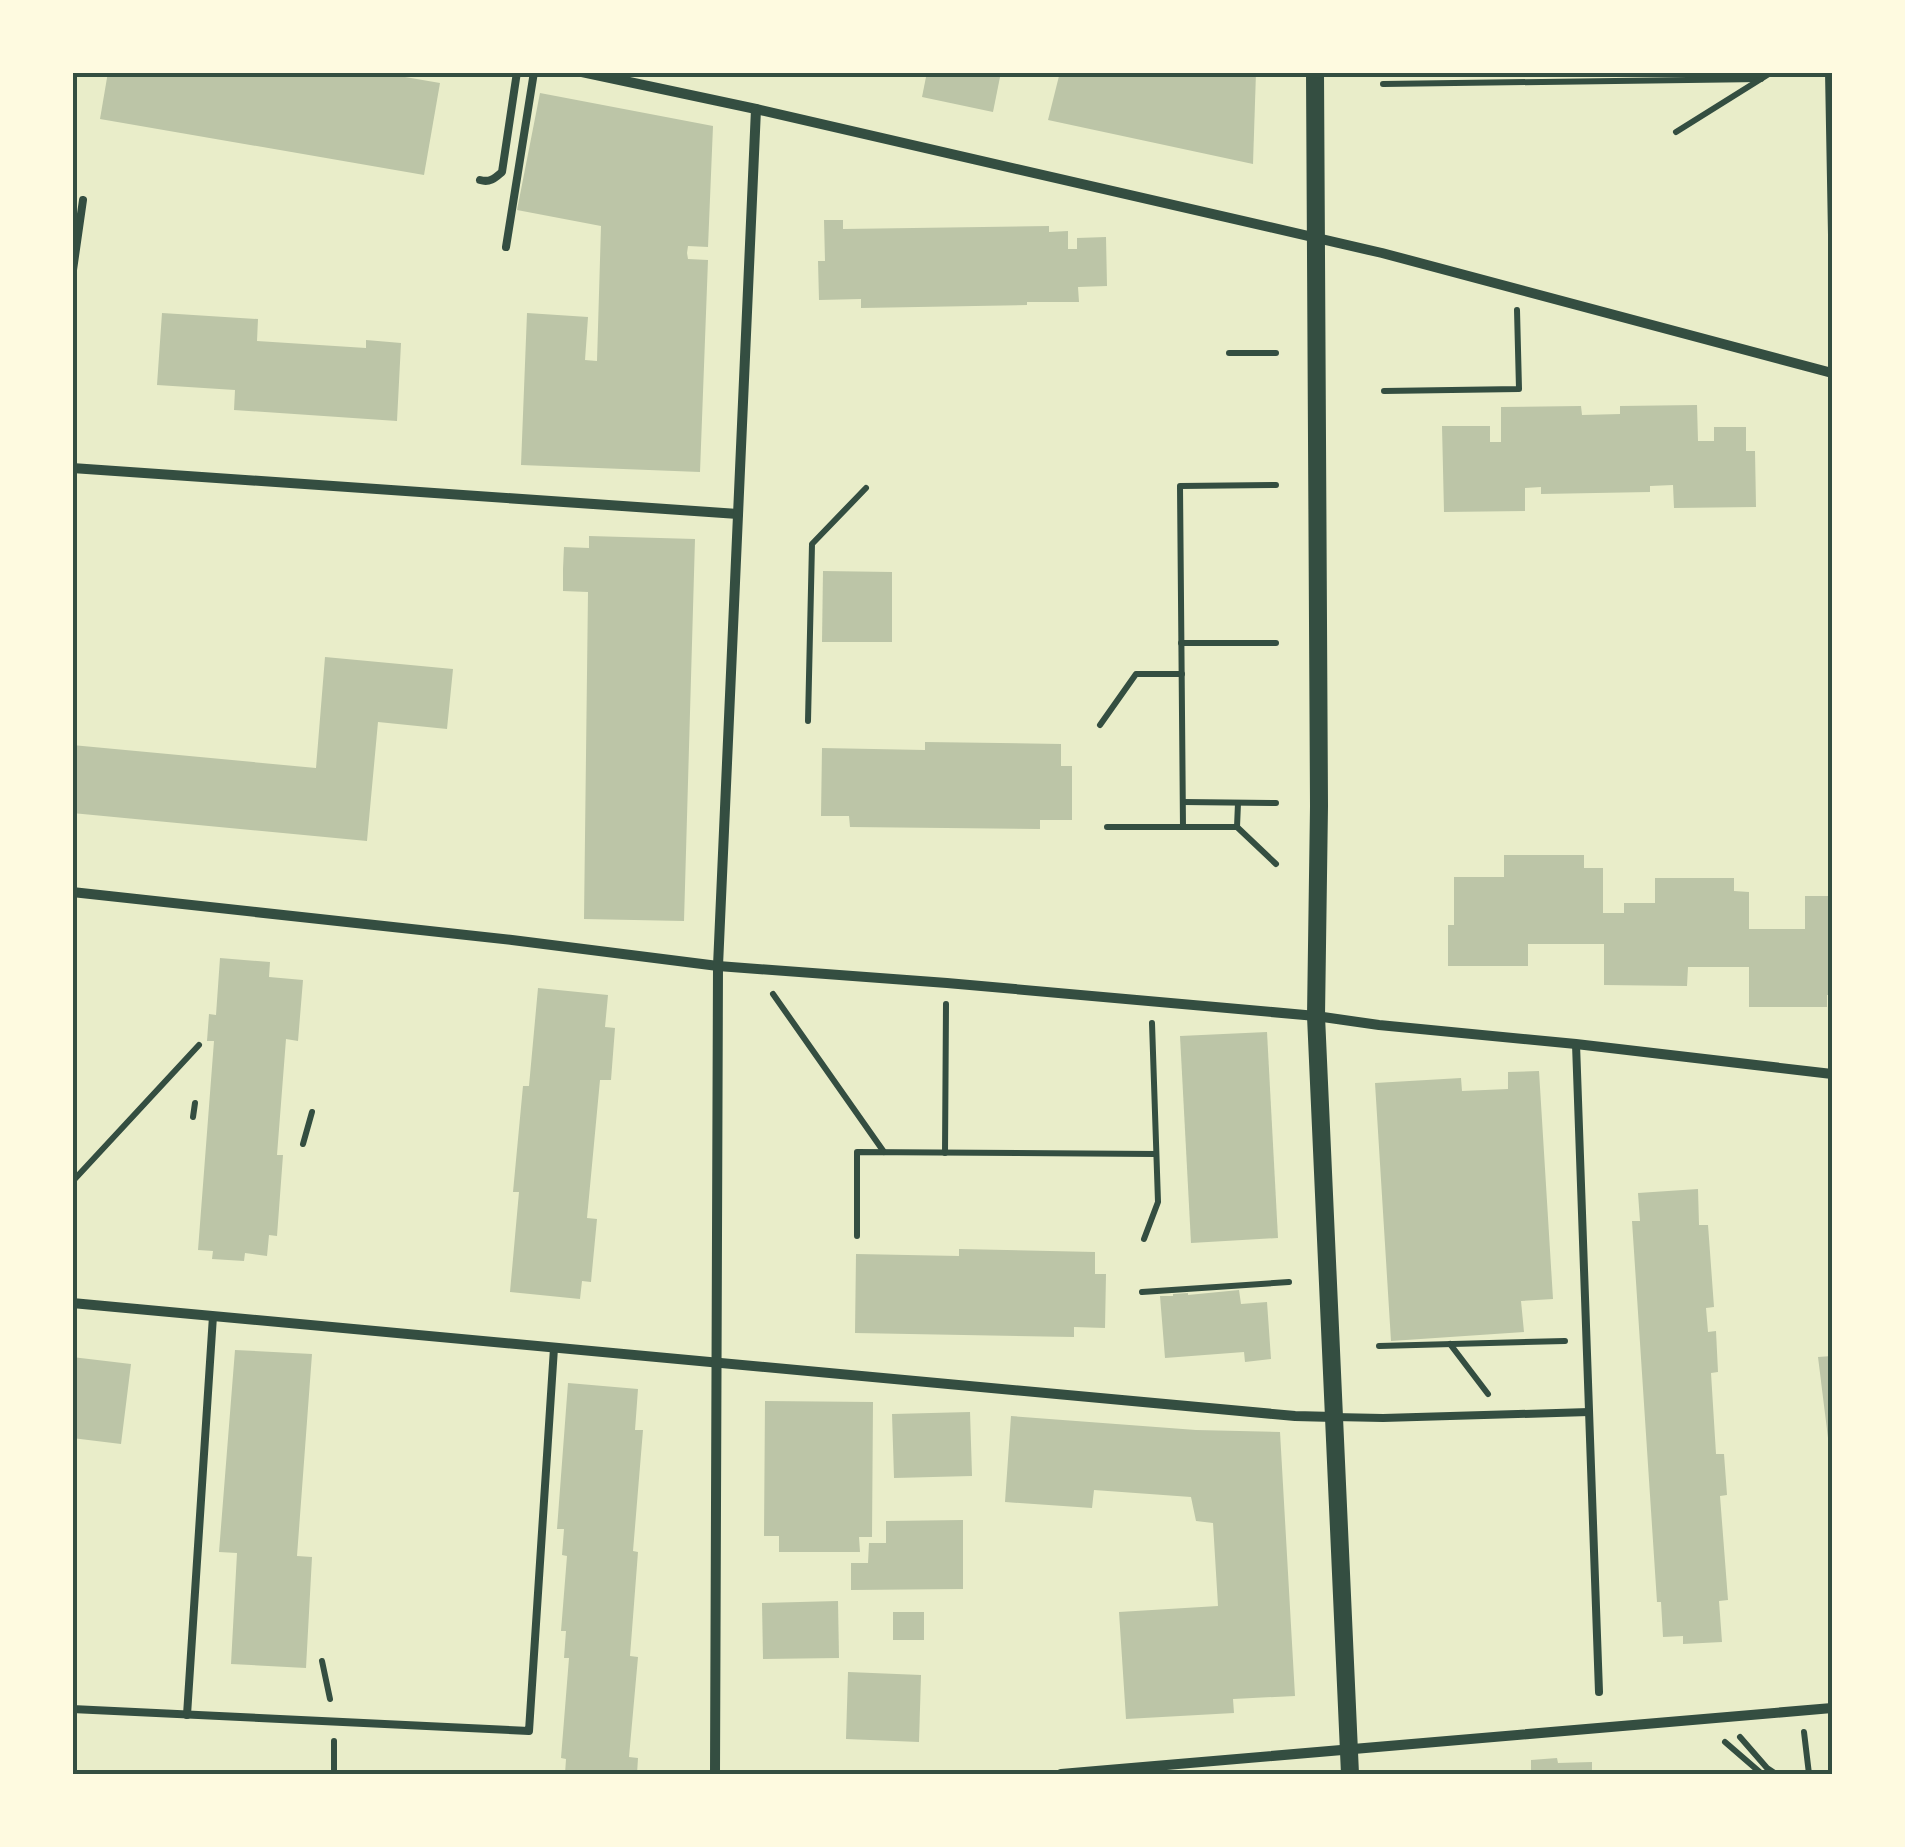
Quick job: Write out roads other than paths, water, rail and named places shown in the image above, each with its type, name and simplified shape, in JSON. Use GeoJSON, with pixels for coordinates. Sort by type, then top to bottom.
{"type":"FeatureCollection","features":[{"type":"Feature","properties":{"kind":"street"},"geometry":{"type":"LineString","coordinates":[[582,72],[1314,238],[1832,373]]}},
{"type":"Feature","properties":{"kind":"street"},"geometry":{"type":"LineString","coordinates":[[1315,72],[1319,806],[1316,1016],[1350,1774]]}},
{"type":"Feature","properties":{"kind":"street"},"geometry":{"type":"LineString","coordinates":[[715,1774],[718,966],[756,109]]}},
{"type":"Feature","properties":{"kind":"street"},"geometry":{"type":"LineString","coordinates":[[72,468],[738,514]]}},
{"type":"Feature","properties":{"kind":"street"},"geometry":{"type":"LineString","coordinates":[[72,892],[718,966],[1316,1016],[1832,1074]]}},
{"type":"Feature","properties":{"kind":"street"},"geometry":{"type":"LineString","coordinates":[[72,1303],[1334,1417]]}},
{"type":"Feature","properties":{"kind":"street"},"geometry":{"type":"LineString","coordinates":[[1061,1774],[1832,1708]]}},
{"type":"Feature","properties":{"kind":"lane"},"geometry":{"type":"LineString","coordinates":[[480,180],[486,182],[502,172],[517,72]]}},
{"type":"Feature","properties":{"kind":"lane"},"geometry":{"type":"LineString","coordinates":[[506,247],[534,72]]}},
{"type":"Feature","properties":{"kind":"lane"},"geometry":{"type":"LineString","coordinates":[[72,277],[83,200]]}},
{"type":"Feature","properties":{"kind":"lane"},"geometry":{"type":"LineString","coordinates":[[1576,1044],[1598,1692]]}},
{"type":"Feature","properties":{"kind":"lane"},"geometry":{"type":"LineString","coordinates":[[187,1714],[213,1316]]}},
{"type":"Feature","properties":{"kind":"lane"},"geometry":{"type":"LineString","coordinates":[[72,1709],[530,1731],[554,1348]]}},
{"type":"Feature","properties":{"kind":"lane"},"geometry":{"type":"LineString","coordinates":[[1334,1417],[1589,1412]]}}]}
